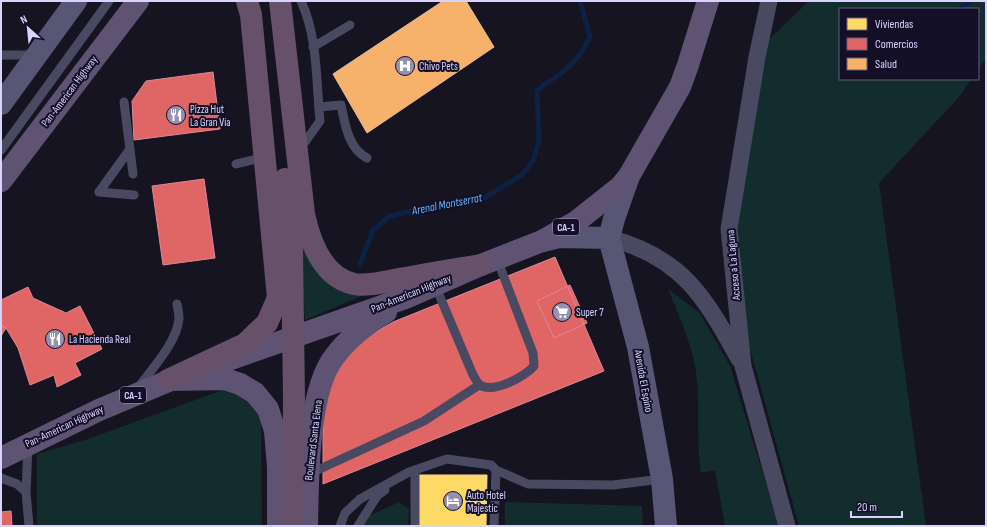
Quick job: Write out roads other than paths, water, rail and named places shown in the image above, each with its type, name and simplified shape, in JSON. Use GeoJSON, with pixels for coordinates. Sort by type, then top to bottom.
{"type":"FeatureCollection","features":[{"type":"Feature","properties":{"kind":"highway"},"geometry":{"type":"LineString","coordinates":[[168,380],[245,344],[267,323],[278,298],[251,15],[247,1]]}},
{"type":"Feature","properties":{"kind":"highway"},"geometry":{"type":"LineString","coordinates":[[272,3],[297,152],[303,207],[310,240],[323,262],[332,273],[343,280],[355,284],[379,282],[489,262]]}},
{"type":"Feature","properties":{"kind":"highway"},"geometry":{"type":"LineString","coordinates":[[272,3],[292,253],[294,398],[293,526]]}},
{"type":"Feature","properties":{"kind":"main road"},"geometry":{"type":"LineString","coordinates":[[1,104],[76,1]]}},
{"type":"Feature","properties":{"kind":"main road","name":"Pan-American Highway"},"geometry":{"type":"LineString","coordinates":[[1,181],[138,1]]}},
{"type":"Feature","properties":{"kind":"main road","name":"Pan-American Highway"},"geometry":{"type":"LineString","coordinates":[[1,463],[28,443],[168,380],[270,346],[408,297],[542,241],[577,221],[620,187],[629,176],[680,87],[708,1]]}},
{"type":"Feature","properties":{"kind":"main road","name":"Avenida El Espino"},"geometry":{"type":"LineString","coordinates":[[629,176],[609,238],[638,347],[662,479],[666,526]]}},
{"type":"Feature","properties":{"kind":"main road"},"geometry":{"type":"LineString","coordinates":[[542,241],[559,237],[609,238]]}},
{"type":"Feature","properties":{"kind":"main road","name":"Boulevard Santa Elena"},"geometry":{"type":"LineString","coordinates":[[307,526],[308,474],[317,399],[325,372],[334,356],[368,324],[408,297]]}},
{"type":"Feature","properties":{"kind":"main road"},"geometry":{"type":"LineString","coordinates":[[168,380],[225,379],[240,384],[255,393],[268,409],[275,431],[278,467],[278,526]]}},
{"type":"Feature","properties":{"kind":"street","name":"Acceso a La Laguna"},"geometry":{"type":"LineString","coordinates":[[769,1],[757,57],[729,229],[743,366],[786,526]]}},
{"type":"Feature","properties":{"kind":"street"},"geometry":{"type":"LineString","coordinates":[[609,238],[634,245],[658,257],[679,272],[698,292],[719,323],[743,366]]}},
{"type":"Feature","properties":{"kind":"lane"},"geometry":{"type":"LineString","coordinates":[[1,150],[109,1]]}},
{"type":"Feature","properties":{"kind":"lane"},"geometry":{"type":"LineString","coordinates":[[297,152],[320,121],[313,47],[307,13],[301,1]]}},
{"type":"Feature","properties":{"kind":"lane"},"geometry":{"type":"LineString","coordinates":[[313,47],[350,25]]}},
{"type":"Feature","properties":{"kind":"lane"},"geometry":{"type":"LineString","coordinates":[[1,55],[38,55]]}},
{"type":"Feature","properties":{"kind":"lane"},"geometry":{"type":"LineString","coordinates":[[124,102],[133,174]]}},
{"type":"Feature","properties":{"kind":"lane"},"geometry":{"type":"LineString","coordinates":[[319,107],[341,105],[347,132],[354,148],[367,158]]}},
{"type":"Feature","properties":{"kind":"lane"},"geometry":{"type":"LineString","coordinates":[[130,149],[99,192],[134,195]]}},
{"type":"Feature","properties":{"kind":"lane"},"geometry":{"type":"LineString","coordinates":[[236,164],[265,157]]}},
{"type":"Feature","properties":{"kind":"lane"},"geometry":{"type":"LineString","coordinates":[[435,285],[479,385],[487,388],[497,387],[527,373],[534,366],[533,352],[489,262]]}},
{"type":"Feature","properties":{"kind":"lane"},"geometry":{"type":"LineString","coordinates":[[132,396],[161,357],[178,327],[179,317],[177,304]]}},
{"type":"Feature","properties":{"kind":"lane"},"geometry":{"type":"LineString","coordinates":[[308,474],[424,421],[479,385]]}},
{"type":"Feature","properties":{"kind":"lane"},"geometry":{"type":"LineString","coordinates":[[28,443],[26,492],[29,526]]}},
{"type":"Feature","properties":{"kind":"lane"},"geometry":{"type":"LineString","coordinates":[[340,526],[345,513],[360,499],[412,471],[447,459],[491,465],[496,470],[528,484],[613,485],[662,479]]}},
{"type":"Feature","properties":{"kind":"lane"},"geometry":{"type":"LineString","coordinates":[[1,463],[17,484],[26,492]]}},
{"type":"Feature","properties":{"kind":"lane"},"geometry":{"type":"LineString","coordinates":[[494,526],[496,470]]}},
{"type":"Feature","properties":{"kind":"lane"},"geometry":{"type":"LineString","coordinates":[[358,526],[377,496],[412,471]]}},
{"type":"Feature","properties":{"kind":"lane"},"geometry":{"type":"LineString","coordinates":[[412,471],[415,526]]}},
{"type":"Feature","properties":{"kind":"waterway","name":"Arenal Montserrat"},"geometry":{"type":"LineString","coordinates":[[360,264],[373,230],[390,216],[450,202],[469,202],[486,197],[522,175],[533,161],[539,142],[537,91],[573,63],[590,37],[580,1]]}},
{"type":"Feature","properties":{"kind":"waterway"},"geometry":{"type":"LineString","coordinates":[[960,8],[970,1]]}},
{"type":"Feature","properties":{"kind":"place","name":"Chivo Pets"},"geometry":{"type":"Point","coordinates":[405,66]}},
{"type":"Feature","properties":{"kind":"place","name":"Pizza Hut La Gran Vía"},"geometry":{"type":"Point","coordinates":[176,115]}},
{"type":"Feature","properties":{"kind":"place","name":"Super 7"},"geometry":{"type":"Point","coordinates":[562,312]}},
{"type":"Feature","properties":{"kind":"place","name":"La Hacienda Real"},"geometry":{"type":"Point","coordinates":[55,339]}},
{"type":"Feature","properties":{"kind":"place","name":"Auto Hotel Majestic"},"geometry":{"type":"Point","coordinates":[453,501]}}]}
